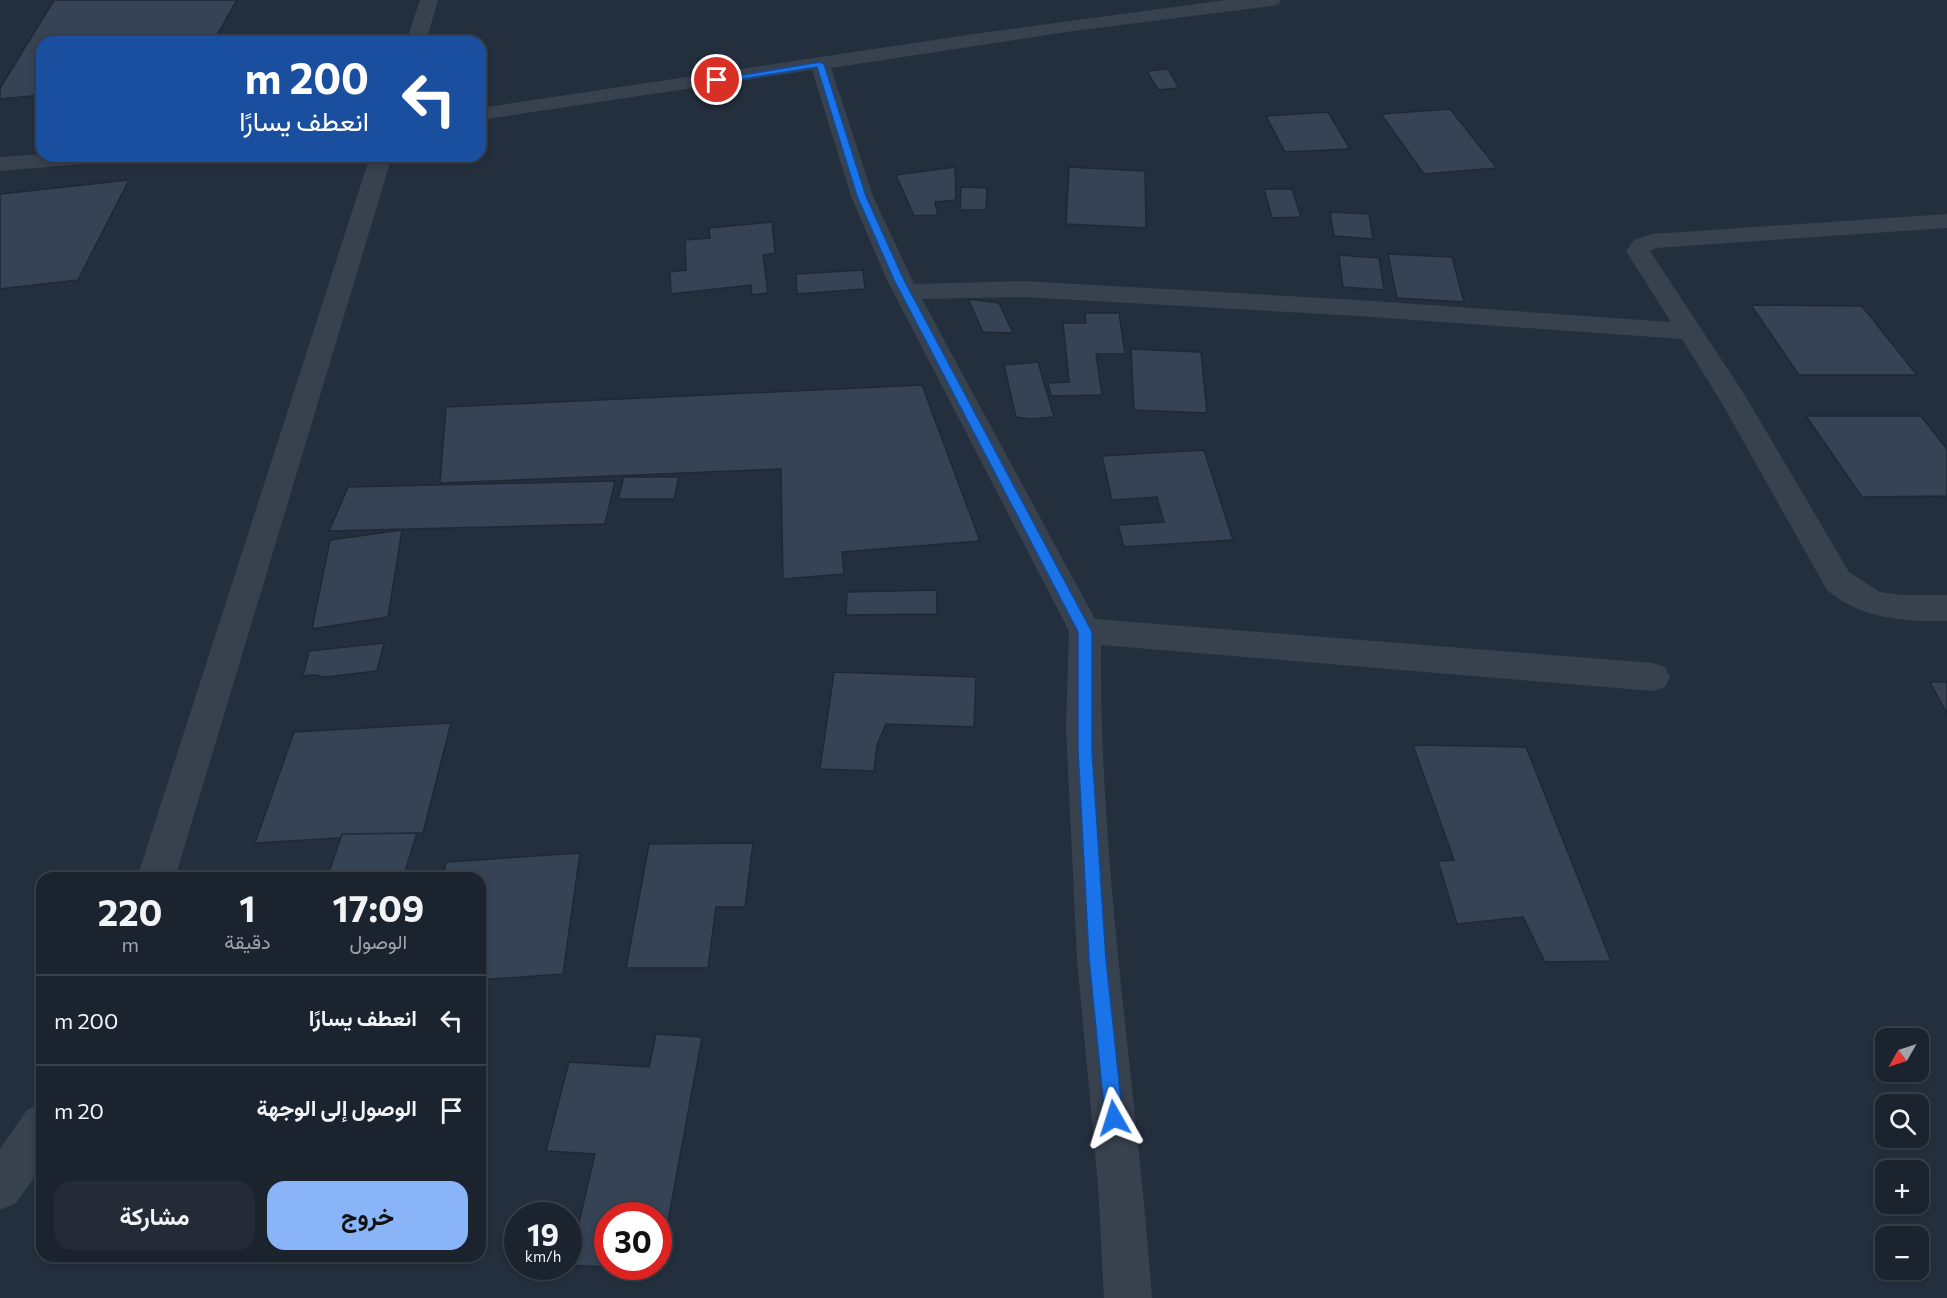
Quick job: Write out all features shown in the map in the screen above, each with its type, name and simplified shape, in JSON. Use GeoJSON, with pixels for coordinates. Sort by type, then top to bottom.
{"type":"FeatureCollection","features":[{"type":"Feature","properties":{"kind":"street"},"geometry":{"type":"LineString","coordinates":[[418,36],[429,0]]}},
{"type":"Feature","properties":{"kind":"street"},"geometry":{"type":"LineString","coordinates":[[486,113],[1147,14],[1272,0]]}},
{"type":"Feature","properties":{"kind":"street"},"geometry":{"type":"LineString","coordinates":[[820,64],[862,196],[905,292],[1085,632],[1083,727],[1097,959],[1121,1185],[1128,1298]]}},
{"type":"Feature","properties":{"kind":"street"},"geometry":{"type":"LineString","coordinates":[[0,164],[36,161]]}},
{"type":"Feature","properties":{"kind":"street"},"geometry":{"type":"LineString","coordinates":[[158,872],[379,162]]}},
{"type":"Feature","properties":{"kind":"street"},"geometry":{"type":"LineString","coordinates":[[1947,221],[1652,241],[1642,245],[1638,251],[1692,332],[1838,581],[1853,596],[1877,605],[1897,608],[1947,608]]}},
{"type":"Feature","properties":{"kind":"street"},"geometry":{"type":"LineString","coordinates":[[905,292],[1023,289],[1358,308],[1692,332]]}},
{"type":"Feature","properties":{"kind":"street"},"geometry":{"type":"LineString","coordinates":[[1085,632],[1653,677]]}},
{"type":"Feature","properties":{"kind":"street"},"geometry":{"type":"LineString","coordinates":[[0,1187],[36,1137]]}},
{"type":"Feature","properties":{"kind":"building"},"geometry":{"type":"Polygon","coordinates":[[[54,0],[237,0],[216,36],[36,36],[36,96],[0,99],[0,88],[54,0]]]}},
{"type":"Feature","properties":{"kind":"building"},"geometry":{"type":"Polygon","coordinates":[[[1168,69],[1179,88],[1158,90],[1147,71],[1168,69]]]}},
{"type":"Feature","properties":{"kind":"building"},"geometry":{"type":"Polygon","coordinates":[[[1450,109],[1497,168],[1424,174],[1381,114],[1450,109]]]}},
{"type":"Feature","properties":{"kind":"building"},"geometry":{"type":"Polygon","coordinates":[[[1328,112],[1350,149],[1285,152],[1266,116],[1328,112]]]}},
{"type":"Feature","properties":{"kind":"building"},"geometry":{"type":"Polygon","coordinates":[[[955,167],[956,200],[935,202],[938,215],[914,216],[896,175],[955,167]]]}},
{"type":"Feature","properties":{"kind":"building"},"geometry":{"type":"Polygon","coordinates":[[[1069,167],[1145,171],[1146,228],[1066,224],[1069,167]]]}},
{"type":"Feature","properties":{"kind":"building"},"geometry":{"type":"Polygon","coordinates":[[[129,180],[78,280],[0,289],[0,194],[129,180]]]}},
{"type":"Feature","properties":{"kind":"building"},"geometry":{"type":"Polygon","coordinates":[[[961,187],[987,188],[986,210],[960,210],[961,187]]]}},
{"type":"Feature","properties":{"kind":"building"},"geometry":{"type":"Polygon","coordinates":[[[1264,189],[1292,189],[1301,217],[1272,218],[1264,189]]]}},
{"type":"Feature","properties":{"kind":"building"},"geometry":{"type":"Polygon","coordinates":[[[1330,212],[1369,214],[1373,239],[1334,236],[1330,212]]]}},
{"type":"Feature","properties":{"kind":"building"},"geometry":{"type":"Polygon","coordinates":[[[772,222],[775,253],[763,255],[768,293],[752,295],[751,285],[671,294],[670,272],[686,270],[685,240],[710,238],[709,228],[772,222]]]}},
{"type":"Feature","properties":{"kind":"building"},"geometry":{"type":"Polygon","coordinates":[[[1388,254],[1452,257],[1464,302],[1397,298],[1388,254]]]}},
{"type":"Feature","properties":{"kind":"building"},"geometry":{"type":"Polygon","coordinates":[[[1339,255],[1379,258],[1384,290],[1343,287],[1339,255]]]}},
{"type":"Feature","properties":{"kind":"building"},"geometry":{"type":"Polygon","coordinates":[[[863,270],[865,289],[797,294],[796,274],[863,270]]]}},
{"type":"Feature","properties":{"kind":"building"},"geometry":{"type":"Polygon","coordinates":[[[968,299],[999,303],[1013,333],[983,332],[968,299]]]}},
{"type":"Feature","properties":{"kind":"building"},"geometry":{"type":"Polygon","coordinates":[[[1751,305],[1862,306],[1917,375],[1799,375],[1751,305]]]}},
{"type":"Feature","properties":{"kind":"building"},"geometry":{"type":"Polygon","coordinates":[[[1085,313],[1119,313],[1125,354],[1096,354],[1102,395],[1051,396],[1048,383],[1069,382],[1063,323],[1086,323],[1085,313]]]}},
{"type":"Feature","properties":{"kind":"building"},"geometry":{"type":"Polygon","coordinates":[[[1131,349],[1201,352],[1207,413],[1134,410],[1131,349]]]}},
{"type":"Feature","properties":{"kind":"building"},"geometry":{"type":"Polygon","coordinates":[[[1038,362],[1054,417],[1031,419],[1016,417],[1004,365],[1038,362]]]}},
{"type":"Feature","properties":{"kind":"building"},"geometry":{"type":"Polygon","coordinates":[[[922,385],[980,541],[842,552],[844,574],[783,579],[781,469],[440,483],[446,407],[922,385]]]}},
{"type":"Feature","properties":{"kind":"building"},"geometry":{"type":"Polygon","coordinates":[[[1806,416],[1921,416],[1947,449],[1947,496],[1862,497],[1806,416]]]}},
{"type":"Feature","properties":{"kind":"building"},"geometry":{"type":"Polygon","coordinates":[[[1204,450],[1233,540],[1124,547],[1118,525],[1164,522],[1157,497],[1112,500],[1102,456],[1204,450]]]}},
{"type":"Feature","properties":{"kind":"building"},"geometry":{"type":"Polygon","coordinates":[[[624,477],[679,477],[674,499],[618,499],[624,477]]]}},
{"type":"Feature","properties":{"kind":"building"},"geometry":{"type":"Polygon","coordinates":[[[615,481],[605,524],[329,531],[348,487],[615,481]]]}},
{"type":"Feature","properties":{"kind":"building"},"geometry":{"type":"Polygon","coordinates":[[[402,530],[388,617],[312,629],[330,540],[402,530]]]}},
{"type":"Feature","properties":{"kind":"building"},"geometry":{"type":"Polygon","coordinates":[[[937,590],[937,614],[846,615],[847,592],[937,590]]]}},
{"type":"Feature","properties":{"kind":"building"},"geometry":{"type":"Polygon","coordinates":[[[384,643],[377,671],[325,677],[303,676],[309,651],[384,643]]]}},
{"type":"Feature","properties":{"kind":"building"},"geometry":{"type":"Polygon","coordinates":[[[834,672],[976,677],[974,727],[886,724],[877,745],[874,771],[820,769],[834,672]]]}},
{"type":"Feature","properties":{"kind":"building"},"geometry":{"type":"Polygon","coordinates":[[[1930,682],[1947,682],[1947,714],[1930,682]]]}},
{"type":"Feature","properties":{"kind":"building"},"geometry":{"type":"Polygon","coordinates":[[[451,723],[423,833],[255,843],[294,732],[451,723]]]}},
{"type":"Feature","properties":{"kind":"building"},"geometry":{"type":"Polygon","coordinates":[[[1413,745],[1526,747],[1611,961],[1545,962],[1523,917],[1457,924],[1438,861],[1454,860],[1413,745]]]}},
{"type":"Feature","properties":{"kind":"building"},"geometry":{"type":"Polygon","coordinates":[[[417,833],[405,872],[329,872],[342,834],[417,833]]]}},
{"type":"Feature","properties":{"kind":"building"},"geometry":{"type":"Polygon","coordinates":[[[753,843],[745,907],[716,907],[708,968],[626,968],[649,844],[753,843]]]}},
{"type":"Feature","properties":{"kind":"building"},"geometry":{"type":"Polygon","coordinates":[[[580,853],[563,974],[486,980],[486,872],[444,872],[446,862],[580,853]]]}},
{"type":"Feature","properties":{"kind":"building"},"geometry":{"type":"Polygon","coordinates":[[[656,1034],[702,1037],[672,1202],[594,1202],[594,1266],[582,1266],[582,1210],[595,1154],[546,1151],[569,1062],[649,1067],[656,1034]]]}},
{"type":"Feature","properties":{"kind":"route"},"geometry":{"type":"LineString","coordinates":[[717,80],[820,64],[862,196],[899,280],[1085,632],[1083,727],[1097,959],[1114,1118]]}}]}
